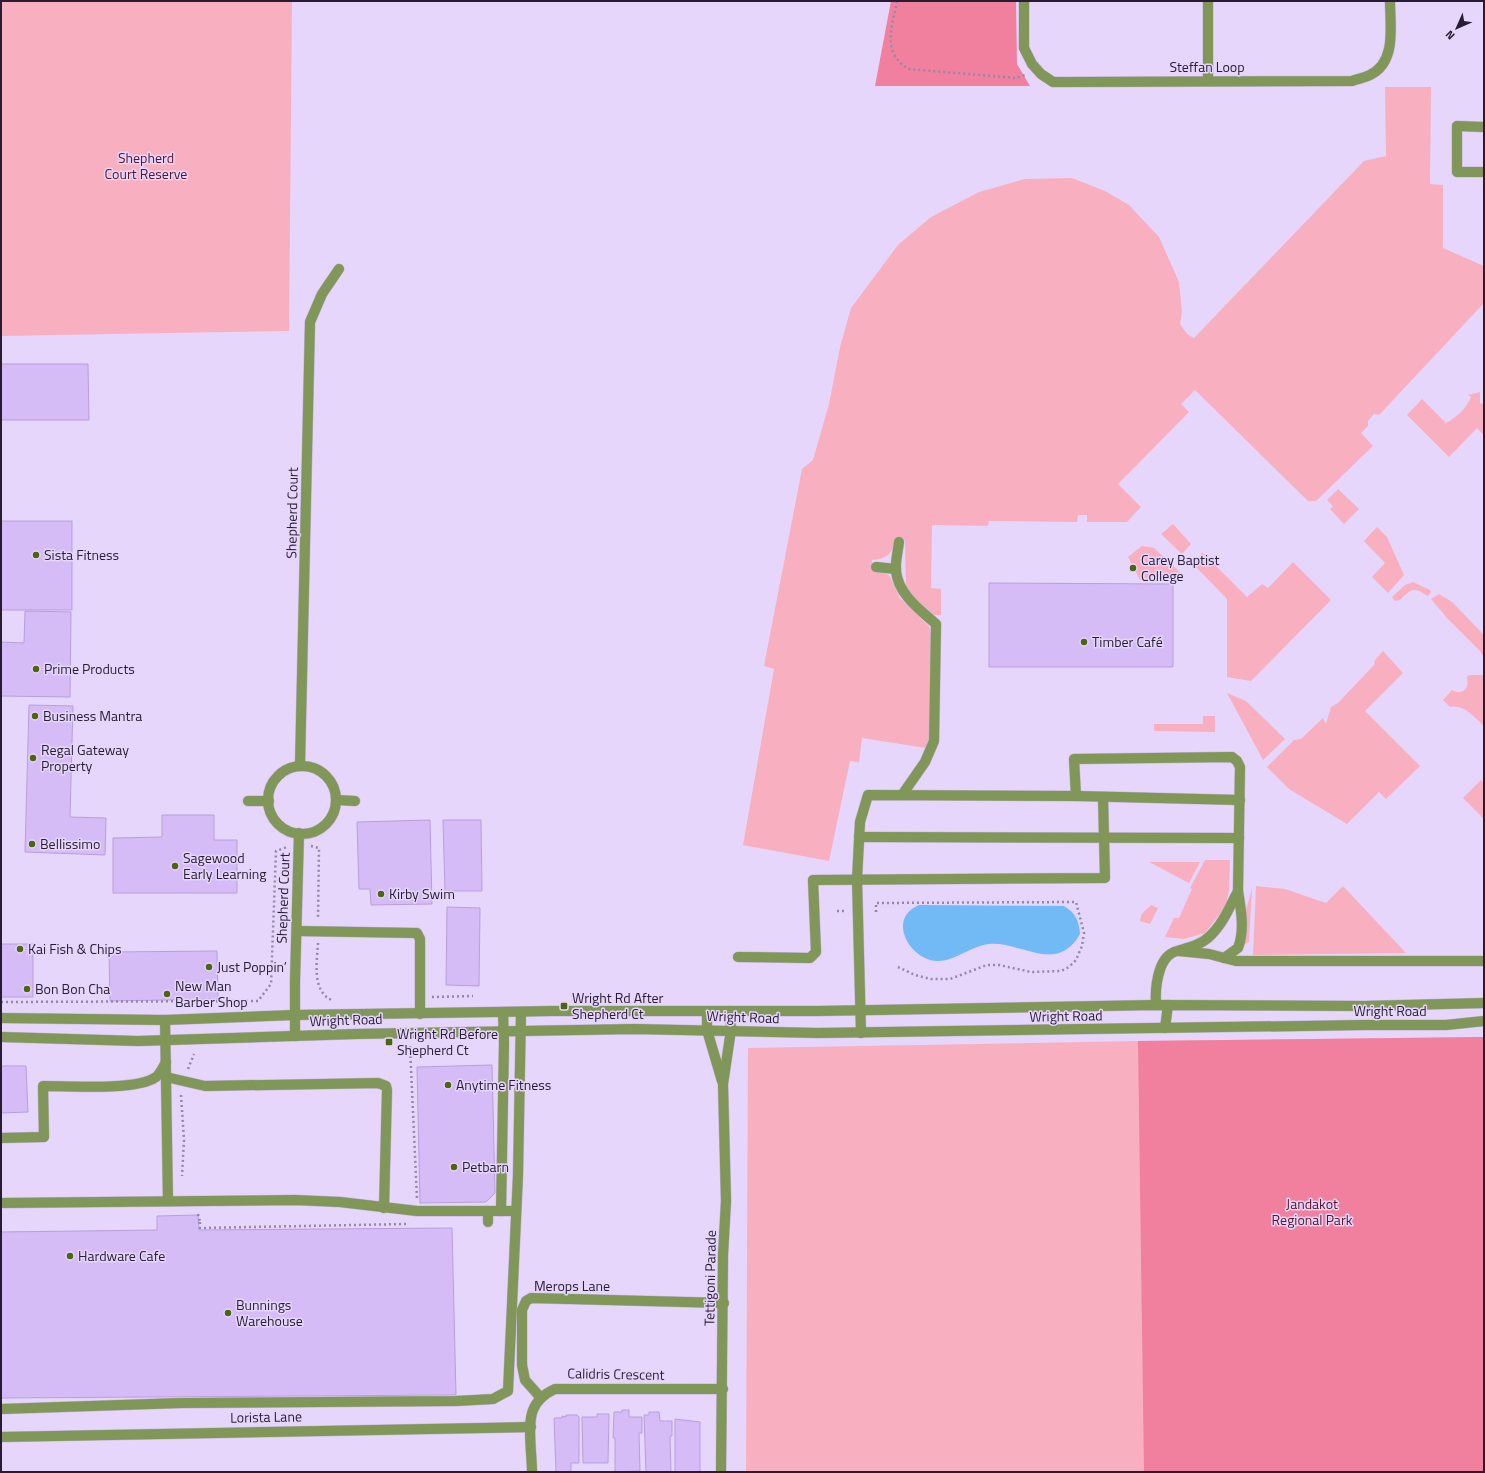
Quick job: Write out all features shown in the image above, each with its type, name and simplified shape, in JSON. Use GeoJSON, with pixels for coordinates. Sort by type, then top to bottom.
{"type":"FeatureCollection","features":[{"type":"Feature","properties":{"kind":"street","name":"Steffan Loop"},"geometry":{"type":"LineString","coordinates":[[1024,1],[1024,48],[1032,64],[1041,74],[1053,82],[1352,81],[1369,76],[1378,70],[1390,50],[1390,1]]}},
{"type":"Feature","properties":{"kind":"street"},"geometry":{"type":"LineString","coordinates":[[1208,1],[1208,81]]}},
{"type":"Feature","properties":{"kind":"street"},"geometry":{"type":"LineString","coordinates":[[1484,126],[1457,126],[1457,172],[1484,172]]}},
{"type":"Feature","properties":{"kind":"street","name":"Shepherd Court"},"geometry":{"type":"LineString","coordinates":[[300,765],[310,322],[322,294],[339,269]]}},
{"type":"Feature","properties":{"kind":"street"},"geometry":{"type":"LineString","coordinates":[[899,542],[896,569],[898,581],[906,595],[936,624],[934,741],[925,762],[902,795]]}},
{"type":"Feature","properties":{"kind":"street"},"geometry":{"type":"LineString","coordinates":[[876,567],[896,569]]}},
{"type":"Feature","properties":{"kind":"street"},"geometry":{"type":"LineString","coordinates":[[1076,796],[1074,759],[1232,757],[1237,762],[1240,767],[1238,891],[1242,911],[1241,941],[1238,948],[1224,958]]}},
{"type":"Feature","properties":{"kind":"street"},"geometry":{"type":"LineString","coordinates":[[300,765],[312,767],[322,771],[330,779],[335,789],[337,800],[334,811],[325,825],[299,838],[279,824],[272,815],[269,793],[273,783],[280,774],[289,768],[300,765]]}},
{"type":"Feature","properties":{"kind":"street"},"geometry":{"type":"LineString","coordinates":[[861,1033],[858,879],[859,837],[860,822],[868,794],[1076,796],[1240,800]]}},
{"type":"Feature","properties":{"kind":"street"},"geometry":{"type":"LineString","coordinates":[[738,957],[810,958],[816,952],[813,880],[1105,878],[1103,797]]}},
{"type":"Feature","properties":{"kind":"street"},"geometry":{"type":"LineString","coordinates":[[337,800],[355,801]]}},
{"type":"Feature","properties":{"kind":"street"},"geometry":{"type":"LineString","coordinates":[[248,801],[269,801]]}},
{"type":"Feature","properties":{"kind":"street"},"geometry":{"type":"LineString","coordinates":[[859,837],[1239,838]]}},
{"type":"Feature","properties":{"kind":"street","name":"Shepherd Court"},"geometry":{"type":"LineString","coordinates":[[295,1036],[299,838]]}},
{"type":"Feature","properties":{"kind":"street"},"geometry":{"type":"LineString","coordinates":[[1156,1005],[1155,989],[1164,961],[1172,953],[1199,944],[1210,936],[1226,914],[1238,891]]}},
{"type":"Feature","properties":{"kind":"street"},"geometry":{"type":"LineString","coordinates":[[297,931],[416,933],[420,939],[420,1014]]}},
{"type":"Feature","properties":{"kind":"street"},"geometry":{"type":"LineString","coordinates":[[1179,951],[1209,954],[1236,961],[1484,961]]}},
{"type":"Feature","properties":{"kind":"street","name":"Wright Road"},"geometry":{"type":"LineString","coordinates":[[1,1018],[165,1020],[295,1015],[503,1012],[860,1010],[1156,1005],[1364,1006],[1484,1003]]}},
{"type":"Feature","properties":{"kind":"street"},"geometry":{"type":"LineString","coordinates":[[1165,1028],[1168,1005]]}},
{"type":"Feature","properties":{"kind":"street","name":"Tettigoni Parade"},"geometry":{"type":"LineString","coordinates":[[707,1010],[707,1030],[723,1084]]}},
{"type":"Feature","properties":{"kind":"street","name":"Tettigoni Parade"},"geometry":{"type":"LineString","coordinates":[[721,1472],[726,1201],[723,1084],[731,1030],[730,1011]]}},
{"type":"Feature","properties":{"kind":"street"},"geometry":{"type":"LineString","coordinates":[[501,1211],[503,1175],[503,1012]]}},
{"type":"Feature","properties":{"kind":"street"},"geometry":{"type":"LineString","coordinates":[[1,1409],[181,1403],[354,1402],[493,1399],[508,1391],[516,1211],[521,1012]]}},
{"type":"Feature","properties":{"kind":"street"},"geometry":{"type":"LineString","coordinates":[[18,1018],[19,1037]]}},
{"type":"Feature","properties":{"kind":"street"},"geometry":{"type":"LineString","coordinates":[[165,1020],[168,1201]]}},
{"type":"Feature","properties":{"kind":"street","name":"Wright Road"},"geometry":{"type":"LineString","coordinates":[[1,1037],[165,1040],[634,1028],[861,1033],[1446,1025],[1484,1021]]}},
{"type":"Feature","properties":{"kind":"street"},"geometry":{"type":"LineString","coordinates":[[1,1138],[44,1137],[43,1086],[131,1085],[152,1080],[157,1076],[166,1062]]}},
{"type":"Feature","properties":{"kind":"street"},"geometry":{"type":"LineString","coordinates":[[166,1077],[205,1086],[378,1083],[386,1086],[384,1208]]}},
{"type":"Feature","properties":{"kind":"street"},"geometry":{"type":"LineString","coordinates":[[1,1203],[295,1200],[340,1202],[417,1211],[516,1211]]}},
{"type":"Feature","properties":{"kind":"street"},"geometry":{"type":"LineString","coordinates":[[488,1211],[488,1222]]}},
{"type":"Feature","properties":{"kind":"street","name":"Merops Lane"},"geometry":{"type":"LineString","coordinates":[[541,1398],[526,1380],[522,1365],[522,1310],[526,1301],[531,1298],[724,1303]]}},
{"type":"Feature","properties":{"kind":"street","name":"Calidris Crescent"},"geometry":{"type":"LineString","coordinates":[[541,1398],[548,1392],[561,1388],[723,1389]]}},
{"type":"Feature","properties":{"kind":"street"},"geometry":{"type":"LineString","coordinates":[[532,1472],[531,1427],[533,1410],[541,1398]]}},
{"type":"Feature","properties":{"kind":"street","name":"Lorista Lane"},"geometry":{"type":"LineString","coordinates":[[1,1437],[531,1427]]}},
{"type":"Feature","properties":{"kind":"path"},"geometry":{"type":"LineString","coordinates":[[897,1],[890,42],[894,56],[900,64],[909,69],[1016,78],[1032,71]]}},
{"type":"Feature","properties":{"kind":"path"},"geometry":{"type":"LineString","coordinates":[[1,1002],[258,1000],[271,984],[276,851],[299,838],[319,848],[317,981],[322,991],[329,999],[341,1003]]}},
{"type":"Feature","properties":{"kind":"path"},"geometry":{"type":"LineString","coordinates":[[876,912],[876,902],[1076,902],[1084,933],[1082,946],[1076,960],[1069,967],[1061,971],[1031,972],[999,965],[987,965],[950,979],[931,979],[915,975],[898,967]]}},
{"type":"Feature","properties":{"kind":"path"},"geometry":{"type":"LineString","coordinates":[[837,911],[848,911]]}},
{"type":"Feature","properties":{"kind":"path"},"geometry":{"type":"LineString","coordinates":[[420,997],[473,996]]}},
{"type":"Feature","properties":{"kind":"path"},"geometry":{"type":"LineString","coordinates":[[410,1043],[417,1203]]}},
{"type":"Feature","properties":{"kind":"path"},"geometry":{"type":"LineString","coordinates":[[186,1074],[194,1054]]}},
{"type":"Feature","properties":{"kind":"path"},"geometry":{"type":"LineString","coordinates":[[181,1094],[184,1140],[182,1182]]}},
{"type":"Feature","properties":{"kind":"path"},"geometry":{"type":"LineString","coordinates":[[200,1222],[200,1228],[410,1224]]}},
{"type":"Feature","properties":{"kind":"green space","name":"Shepherd Court Reserve"},"geometry":{"type":"Polygon","coordinates":[[[1,1],[292,1],[289,331],[1,336],[1,1]]]}},
{"type":"Feature","properties":{"kind":"green space"},"geometry":{"type":"Polygon","coordinates":[[[891,1],[1016,1],[1017,64],[1030,86],[875,86],[891,1]]]}},
{"type":"Feature","properties":{"kind":"green space"},"geometry":{"type":"Polygon","coordinates":[[[1385,87],[1431,87],[1430,184],[1443,185],[1443,248],[1484,266],[1484,303],[1379,415],[1374,414],[1368,421],[1368,426],[1361,433],[1373,446],[1316,501],[1308,501],[1195,390],[1181,404],[1189,412],[1118,484],[1141,507],[1127,522],[1087,522],[1087,515],[1078,515],[1077,522],[989,521],[988,526],[932,525],[931,588],[941,589],[941,615],[931,615],[915,599],[906,587],[905,540],[895,540],[893,549],[888,555],[872,560],[872,569],[889,575],[900,598],[929,626],[931,633],[930,741],[926,748],[862,738],[859,762],[850,761],[829,861],[743,845],[774,669],[764,666],[802,469],[813,460],[829,404],[840,347],[851,308],[898,245],[931,217],[979,192],[1025,179],[1072,178],[1105,191],[1129,205],[1159,237],[1179,282],[1182,312],[1180,324],[1187,334],[1194,338],[1364,161],[1386,156],[1385,87]]]}},
{"type":"Feature","properties":{"kind":"green space"},"geometry":{"type":"Polygon","coordinates":[[[1480,392],[1480,403],[1484,404],[1484,435],[1477,428],[1449,457],[1407,415],[1422,399],[1446,423],[1464,409],[1471,397],[1468,395],[1480,392]]]}},
{"type":"Feature","properties":{"kind":"green space"},"geometry":{"type":"Polygon","coordinates":[[[1338,489],[1359,509],[1344,524],[1330,509],[1333,506],[1327,500],[1338,489]]]}},
{"type":"Feature","properties":{"kind":"green space"},"geometry":{"type":"Polygon","coordinates":[[[1173,524],[1191,544],[1182,554],[1161,534],[1173,524]]]}},
{"type":"Feature","properties":{"kind":"green space"},"geometry":{"type":"Polygon","coordinates":[[[1377,527],[1387,537],[1404,575],[1388,593],[1372,577],[1385,563],[1364,541],[1377,527]]]}},
{"type":"Feature","properties":{"kind":"green space"},"geometry":{"type":"Polygon","coordinates":[[[1142,546],[1154,548],[1182,574],[1183,581],[1140,580],[1128,557],[1142,546]]]}},
{"type":"Feature","properties":{"kind":"green space"},"geometry":{"type":"Polygon","coordinates":[[[1202,552],[1247,597],[1262,584],[1268,588],[1293,562],[1331,600],[1251,681],[1227,677],[1227,599],[1195,566],[1202,552]]]}},
{"type":"Feature","properties":{"kind":"green space"},"geometry":{"type":"Polygon","coordinates":[[[1413,582],[1430,590],[1431,592],[1428,596],[1419,591],[1412,590],[1400,600],[1395,601],[1392,597],[1405,585],[1413,582]]]}},
{"type":"Feature","properties":{"kind":"green space"},"geometry":{"type":"Polygon","coordinates":[[[1439,594],[1452,602],[1484,635],[1484,658],[1480,651],[1447,618],[1431,599],[1439,594]]]}},
{"type":"Feature","properties":{"kind":"green space"},"geometry":{"type":"Polygon","coordinates":[[[1383,651],[1403,673],[1365,711],[1420,766],[1386,799],[1379,792],[1347,824],[1289,789],[1267,767],[1294,740],[1301,739],[1323,718],[1326,724],[1331,707],[1338,703],[1374,665],[1375,660],[1383,651]]]}},
{"type":"Feature","properties":{"kind":"green space"},"geometry":{"type":"Polygon","coordinates":[[[1469,675],[1484,675],[1484,726],[1473,715],[1464,709],[1460,707],[1450,707],[1443,700],[1452,690],[1459,692],[1465,690],[1468,681],[1467,677],[1469,675]]]}},
{"type":"Feature","properties":{"kind":"green space"},"geometry":{"type":"Polygon","coordinates":[[[1227,693],[1246,701],[1285,739],[1263,760],[1227,693]]]}},
{"type":"Feature","properties":{"kind":"green space"},"geometry":{"type":"Polygon","coordinates":[[[1203,716],[1215,716],[1215,732],[1154,731],[1154,724],[1203,724],[1203,716]]]}},
{"type":"Feature","properties":{"kind":"green space"},"geometry":{"type":"Polygon","coordinates":[[[1481,780],[1484,783],[1484,819],[1463,798],[1481,780]]]}},
{"type":"Feature","properties":{"kind":"green space"},"geometry":{"type":"Polygon","coordinates":[[[1205,860],[1230,860],[1229,890],[1226,906],[1205,933],[1184,939],[1165,937],[1174,918],[1179,918],[1192,889],[1190,888],[1205,860]]]}},
{"type":"Feature","properties":{"kind":"green space"},"geometry":{"type":"Polygon","coordinates":[[[1149,862],[1200,862],[1189,883],[1149,862]]]}},
{"type":"Feature","properties":{"kind":"green space"},"geometry":{"type":"Polygon","coordinates":[[[1256,886],[1285,889],[1326,903],[1343,886],[1406,953],[1253,955],[1256,886]]]}},
{"type":"Feature","properties":{"kind":"green space"},"geometry":{"type":"Polygon","coordinates":[[[1252,889],[1249,942],[1245,944],[1245,913],[1252,889]]]}},
{"type":"Feature","properties":{"kind":"green space"},"geometry":{"type":"Polygon","coordinates":[[[1151,905],[1158,908],[1150,924],[1140,921],[1143,913],[1151,905]]]}},
{"type":"Feature","properties":{"kind":"green space"},"geometry":{"type":"Polygon","coordinates":[[[1484,1037],[1484,1472],[746,1472],[748,1048],[1484,1037]]]}},
{"type":"Feature","properties":{"kind":"green space","name":"Jandakot Regional Park"},"geometry":{"type":"Polygon","coordinates":[[[1484,1037],[1484,1472],[1144,1472],[1138,1041],[1484,1037]]]}},
{"type":"Feature","properties":{"kind":"water"},"geometry":{"type":"Polygon","coordinates":[[[919,905],[1064,906],[1076,918],[1079,925],[1080,934],[1071,946],[1061,952],[1050,954],[1038,953],[1001,944],[989,944],[982,945],[943,961],[937,961],[927,959],[918,954],[911,947],[903,929],[904,920],[909,911],[919,905]]]}},
{"type":"Feature","properties":{"kind":"building"},"geometry":{"type":"Polygon","coordinates":[[[1,364],[88,364],[89,420],[1,420],[1,364]]]}},
{"type":"Feature","properties":{"kind":"building","name":"Sista Fitness"},"geometry":{"type":"Polygon","coordinates":[[[1,521],[72,521],[72,610],[1,610],[1,521]]]}},
{"type":"Feature","properties":{"kind":"building"},"geometry":{"type":"Polygon","coordinates":[[[989,583],[1173,584],[1173,667],[989,667],[989,583]]]}},
{"type":"Feature","properties":{"kind":"building","name":"Prime Products"},"geometry":{"type":"Polygon","coordinates":[[[25,611],[71,612],[70,697],[1,696],[1,642],[24,643],[25,611]]]}},
{"type":"Feature","properties":{"kind":"building"},"geometry":{"type":"Polygon","coordinates":[[[29,705],[73,706],[70,817],[106,818],[105,855],[25,852],[29,705]]]}},
{"type":"Feature","properties":{"kind":"building","name":"Sagewood Early Learning"},"geometry":{"type":"Polygon","coordinates":[[[162,815],[214,815],[214,840],[237,840],[237,893],[113,893],[113,838],[162,837],[162,815]]]}},
{"type":"Feature","properties":{"kind":"building"},"geometry":{"type":"Polygon","coordinates":[[[430,820],[432,904],[371,905],[370,889],[359,889],[357,822],[430,820]]]}},
{"type":"Feature","properties":{"kind":"building"},"geometry":{"type":"Polygon","coordinates":[[[443,820],[481,820],[482,891],[445,891],[443,820]]]}},
{"type":"Feature","properties":{"kind":"building"},"geometry":{"type":"Polygon","coordinates":[[[447,907],[480,908],[479,986],[446,985],[447,907]]]}},
{"type":"Feature","properties":{"kind":"building"},"geometry":{"type":"Polygon","coordinates":[[[1,944],[33,944],[33,997],[1,997],[1,944]]]}},
{"type":"Feature","properties":{"kind":"building"},"geometry":{"type":"Polygon","coordinates":[[[217,951],[218,999],[110,1001],[109,952],[217,951]]]}},
{"type":"Feature","properties":{"kind":"building"},"geometry":{"type":"Polygon","coordinates":[[[492,1065],[495,1193],[486,1202],[420,1203],[417,1067],[492,1065]]]}},
{"type":"Feature","properties":{"kind":"building"},"geometry":{"type":"Polygon","coordinates":[[[1,1066],[26,1066],[28,1112],[1,1113],[1,1066]]]}},
{"type":"Feature","properties":{"kind":"building","name":"Bunnings Warehouse"},"geometry":{"type":"Polygon","coordinates":[[[198,1215],[199,1230],[452,1228],[456,1395],[1,1398],[1,1232],[157,1230],[157,1216],[198,1215]]]}},
{"type":"Feature","properties":{"kind":"building"},"geometry":{"type":"Polygon","coordinates":[[[622,1410],[629,1410],[629,1417],[642,1417],[642,1433],[639,1433],[640,1471],[615,1472],[615,1438],[613,1438],[614,1412],[622,1412],[622,1410]]]}},
{"type":"Feature","properties":{"kind":"building"},"geometry":{"type":"Polygon","coordinates":[[[649,1412],[659,1412],[660,1421],[672,1421],[672,1436],[670,1436],[671,1472],[646,1472],[644,1415],[649,1415],[649,1412]]]}},
{"type":"Feature","properties":{"kind":"building"},"geometry":{"type":"Polygon","coordinates":[[[597,1414],[609,1414],[608,1463],[583,1463],[582,1417],[597,1417],[597,1414]]]}},
{"type":"Feature","properties":{"kind":"building"},"geometry":{"type":"Polygon","coordinates":[[[566,1415],[577,1415],[579,1417],[579,1463],[571,1463],[571,1472],[556,1472],[554,1418],[562,1418],[562,1416],[566,1417],[566,1415]]]}},
{"type":"Feature","properties":{"kind":"building"},"geometry":{"type":"Polygon","coordinates":[[[675,1419],[700,1422],[700,1472],[675,1472],[675,1419]]]}},
{"type":"Feature","properties":{"kind":"place","name":"Sista Fitness"},"geometry":{"type":"Point","coordinates":[36,555]}},
{"type":"Feature","properties":{"kind":"place","name":"Carey Baptist College"},"geometry":{"type":"Point","coordinates":[1133,568]}},
{"type":"Feature","properties":{"kind":"place","name":"Timber Café"},"geometry":{"type":"Point","coordinates":[1084,642]}},
{"type":"Feature","properties":{"kind":"place","name":"Prime Products"},"geometry":{"type":"Point","coordinates":[36,669]}},
{"type":"Feature","properties":{"kind":"place","name":"Business Mantra"},"geometry":{"type":"Point","coordinates":[35,716]}},
{"type":"Feature","properties":{"kind":"place","name":"Regal Gateway Property"},"geometry":{"type":"Point","coordinates":[33,758]}},
{"type":"Feature","properties":{"kind":"place","name":"Bellissimo"},"geometry":{"type":"Point","coordinates":[32,844]}},
{"type":"Feature","properties":{"kind":"place","name":"Sagewood Early Learning"},"geometry":{"type":"Point","coordinates":[175,866]}},
{"type":"Feature","properties":{"kind":"place","name":"Kirby Swim"},"geometry":{"type":"Point","coordinates":[381,894]}},
{"type":"Feature","properties":{"kind":"place","name":"Kai Fish & Chips"},"geometry":{"type":"Point","coordinates":[20,949]}},
{"type":"Feature","properties":{"kind":"place","name":"Just Poppin’"},"geometry":{"type":"Point","coordinates":[209,967]}},
{"type":"Feature","properties":{"kind":"place","name":"Bon Bon Cha"},"geometry":{"type":"Point","coordinates":[27,989]}},
{"type":"Feature","properties":{"kind":"place","name":"New Man Barber Shop"},"geometry":{"type":"Point","coordinates":[167,994]}},
{"type":"Feature","properties":{"kind":"place","name":"Wright Rd After Shepherd Ct"},"geometry":{"type":"Point","coordinates":[564,1006]}},
{"type":"Feature","properties":{"kind":"place","name":"Wright Rd Before Shepherd Ct"},"geometry":{"type":"Point","coordinates":[389,1042]}},
{"type":"Feature","properties":{"kind":"place","name":"Anytime Fitness"},"geometry":{"type":"Point","coordinates":[448,1085]}},
{"type":"Feature","properties":{"kind":"place","name":"Petbarn"},"geometry":{"type":"Point","coordinates":[454,1167]}},
{"type":"Feature","properties":{"kind":"place","name":"Hardware Cafe"},"geometry":{"type":"Point","coordinates":[70,1256]}},
{"type":"Feature","properties":{"kind":"place","name":"Bunnings Warehouse"},"geometry":{"type":"Point","coordinates":[228,1313]}}]}
